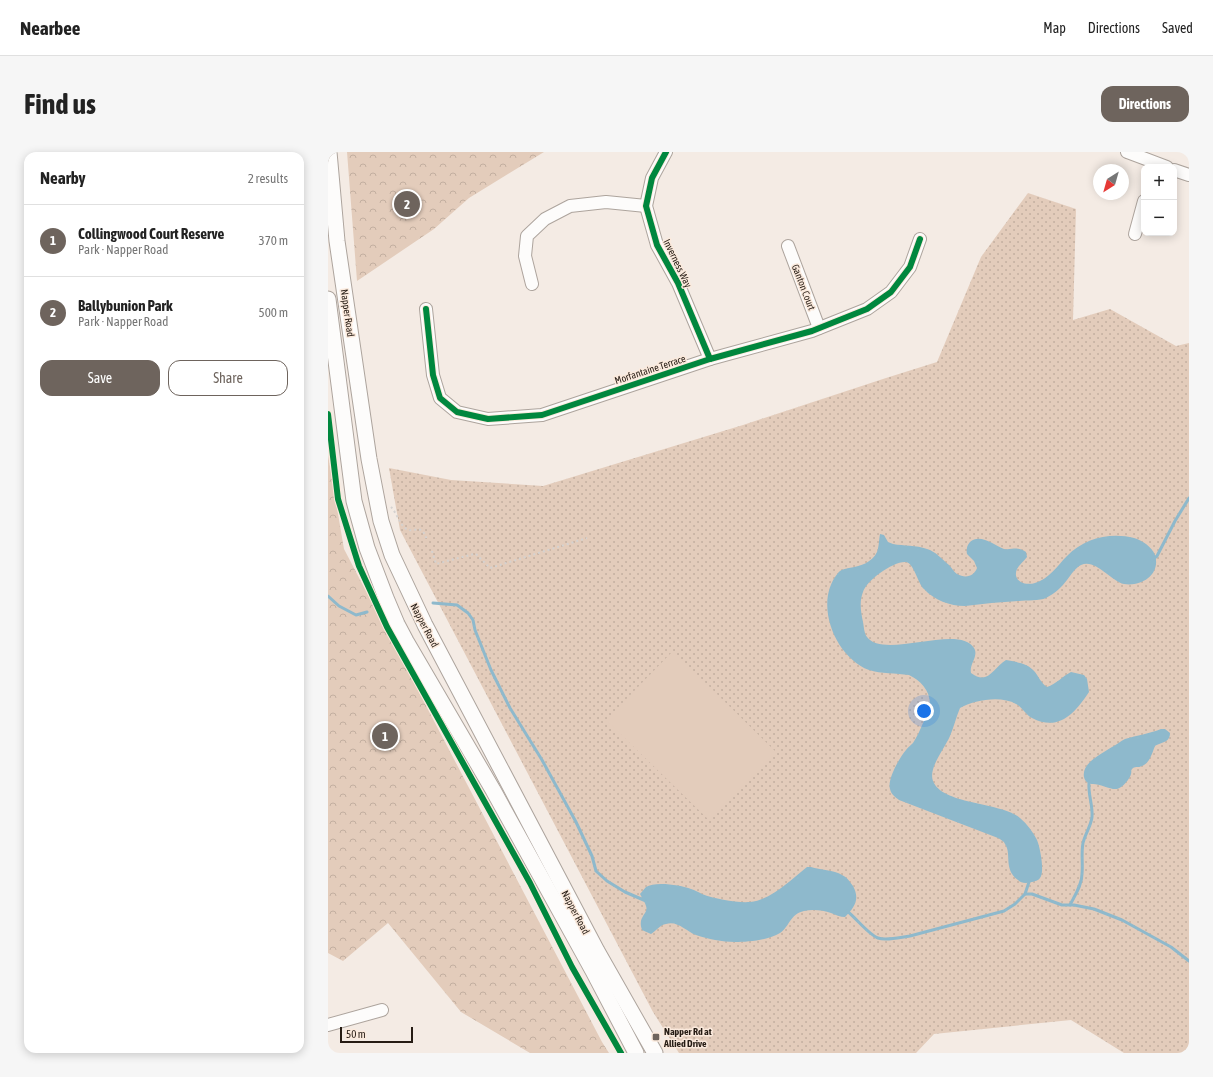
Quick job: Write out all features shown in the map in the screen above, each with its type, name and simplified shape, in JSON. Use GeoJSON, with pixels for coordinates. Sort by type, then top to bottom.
{"type":"FeatureCollection","features":[{"type":"Feature","properties":{"kind":"main road","name":"Napper Road"},"geometry":{"type":"LineString","coordinates":[[329,152],[337,241],[369,459],[381,521],[392,555],[412,600],[597,951],[655,1053]]}},
{"type":"Feature","properties":{"kind":"main road","name":"Napper Road"},"geometry":{"type":"LineString","coordinates":[[328,299],[354,501],[366,548],[386,598],[397,624],[493,790],[593,971],[636,1053]]}},
{"type":"Feature","properties":{"kind":"street","name":"Inverness Way"},"geometry":{"type":"LineString","coordinates":[[666,152],[652,178],[646,206],[657,245],[678,283],[710,359]]}},
{"type":"Feature","properties":{"kind":"street"},"geometry":{"type":"LineString","coordinates":[[1127,152],[1153,164]]}},
{"type":"Feature","properties":{"kind":"street"},"geometry":{"type":"LineString","coordinates":[[1177,171],[1189,175]]}},
{"type":"Feature","properties":{"kind":"street"},"geometry":{"type":"LineString","coordinates":[[532,284],[525,256],[527,236],[545,219],[570,206],[606,202],[646,206]]}},
{"type":"Feature","properties":{"kind":"street"},"geometry":{"type":"LineString","coordinates":[[1135,234],[1141,212]]}},
{"type":"Feature","properties":{"kind":"street","name":"Morfantaine Terrace"},"geometry":{"type":"LineString","coordinates":[[426,309],[432,375],[440,398],[457,412],[488,419],[542,415],[710,359],[812,331],[867,308],[890,292],[910,267],[920,239]]}},
{"type":"Feature","properties":{"kind":"street","name":"Ganton Court"},"geometry":{"type":"LineString","coordinates":[[788,246],[820,328]]}},
{"type":"Feature","properties":{"kind":"street"},"geometry":{"type":"LineString","coordinates":[[328,1025],[382,1010]]}},
{"type":"Feature","properties":{"kind":"path"},"geometry":{"type":"LineString","coordinates":[[389,504],[396,512],[404,527],[408,530],[422,530],[428,540]]}},
{"type":"Feature","properties":{"kind":"path"},"geometry":{"type":"LineString","coordinates":[[432,551],[436,564],[476,554],[490,568],[587,538]]}},
{"type":"Feature","properties":{"kind":"green space"},"geometry":{"type":"Polygon","coordinates":[[[347,152],[544,152],[469,198],[434,229],[357,281],[347,152]]]}},
{"type":"Feature","properties":{"kind":"green space"},"geometry":{"type":"Polygon","coordinates":[[[1028,193],[1076,209],[1073,320],[1110,309],[1176,346],[1189,343],[1189,1053],[1124,1053],[1071,1020],[934,1034],[916,1053],[679,1053],[653,1012],[400,530],[389,468],[451,480],[543,486],[743,425],[937,362],[981,257],[1028,193]]]}},
{"type":"Feature","properties":{"kind":"green space"},"geometry":{"type":"Polygon","coordinates":[[[328,455],[344,549],[609,1053],[530,1053],[461,1012],[388,923],[343,961],[328,953],[328,455]]]}},
{"type":"Feature","properties":{"kind":"green space"},"geometry":{"type":"Polygon","coordinates":[[[673,651],[776,752],[709,820],[606,720],[673,651]]]}},
{"type":"Feature","properties":{"kind":"water"},"geometry":{"type":"Polygon","coordinates":[[[880,534],[884,535],[888,542],[893,544],[919,547],[930,550],[942,558],[960,576],[969,576],[976,571],[977,568],[974,561],[967,554],[968,545],[974,540],[983,539],[1004,549],[1020,549],[1026,552],[1027,557],[1017,569],[1016,577],[1020,582],[1027,584],[1040,581],[1052,572],[1074,550],[1081,545],[1098,538],[1107,536],[1125,536],[1134,538],[1146,544],[1152,549],[1155,555],[1156,562],[1153,573],[1143,581],[1124,584],[1097,567],[1086,564],[1077,568],[1055,592],[1040,600],[999,602],[965,606],[948,604],[937,599],[924,589],[914,570],[909,563],[906,562],[894,565],[881,572],[874,577],[863,592],[861,607],[865,632],[867,637],[876,643],[889,645],[953,639],[966,641],[974,648],[975,651],[975,657],[971,666],[971,673],[977,677],[986,677],[1006,660],[1022,663],[1029,667],[1047,687],[1071,672],[1084,675],[1087,679],[1089,692],[1078,707],[1065,718],[1050,723],[1032,718],[1018,705],[1010,701],[995,699],[980,701],[960,708],[950,736],[933,770],[933,781],[939,789],[948,795],[1011,813],[1020,818],[1030,828],[1037,840],[1042,859],[1042,871],[1040,878],[1037,880],[1023,883],[1013,876],[1009,866],[1007,848],[1004,842],[998,838],[899,800],[891,791],[890,780],[895,768],[903,753],[913,743],[928,713],[930,703],[928,693],[922,684],[909,675],[869,670],[857,663],[846,654],[838,642],[831,628],[828,613],[828,599],[831,585],[838,573],[843,569],[857,566],[872,559],[878,550],[880,534]]]}},
{"type":"Feature","properties":{"kind":"water"},"geometry":{"type":"Polygon","coordinates":[[[1165,729],[1170,733],[1168,739],[1165,742],[1155,746],[1145,765],[1135,767],[1131,770],[1129,778],[1121,787],[1112,789],[1090,784],[1085,780],[1084,772],[1086,767],[1098,755],[1125,739],[1165,729]]]}},
{"type":"Feature","properties":{"kind":"water"},"geometry":{"type":"Polygon","coordinates":[[[807,867],[839,873],[850,881],[855,891],[856,899],[854,906],[845,917],[828,912],[810,910],[804,911],[793,917],[780,933],[764,939],[746,942],[705,938],[696,935],[674,923],[664,925],[651,934],[642,930],[641,921],[646,909],[645,903],[640,894],[650,885],[675,885],[719,899],[750,902],[773,893],[807,867]]]}},
{"type":"Feature","properties":{"kind":"waterway"},"geometry":{"type":"LineString","coordinates":[[1152,560],[1157,556],[1189,498]]}},
{"type":"Feature","properties":{"kind":"waterway"},"geometry":{"type":"LineString","coordinates":[[328,596],[339,606],[356,615],[367,612]]}},
{"type":"Feature","properties":{"kind":"waterway"},"geometry":{"type":"LineString","coordinates":[[433,603],[457,605],[468,613],[473,620],[475,630],[491,670],[510,708],[542,760],[576,822],[592,856],[596,871],[607,881],[625,892],[646,901]]}},
{"type":"Feature","properties":{"kind":"waterway"},"geometry":{"type":"LineString","coordinates":[[1070,905],[1081,882],[1083,843],[1092,817],[1089,783]]}},
{"type":"Feature","properties":{"kind":"waterway"},"geometry":{"type":"LineString","coordinates":[[1025,894],[1030,879]]}},
{"type":"Feature","properties":{"kind":"waterway"},"geometry":{"type":"LineString","coordinates":[[847,911],[874,936],[882,939],[890,939],[910,936],[1004,911],[1015,904],[1025,894],[1032,894],[1062,905],[1074,905],[1094,909],[1122,920],[1171,947],[1189,961]]}},
{"type":"Feature","properties":{"kind":"cycle path"},"geometry":{"type":"LineString","coordinates":[[666,152],[652,178],[646,206],[657,245],[678,283],[710,359]]}},
{"type":"Feature","properties":{"kind":"cycle path"},"geometry":{"type":"LineString","coordinates":[[426,309],[433,375],[440,398],[457,412],[488,419],[542,415],[710,359],[812,331],[867,309],[891,292],[910,267],[920,239]]}},
{"type":"Feature","properties":{"kind":"cycle path"},"geometry":{"type":"LineString","coordinates":[[328,414],[338,499],[359,566],[387,627],[530,883],[572,967],[621,1053]]}},
{"type":"Feature","properties":{"kind":"place","name":"Ballybunion Park"},"geometry":{"type":"Point","coordinates":[407,204]}},
{"type":"Feature","properties":{"kind":"place","name":"Collingwood Court Reserve"},"geometry":{"type":"Point","coordinates":[385,736]}},
{"type":"Feature","properties":{"kind":"place","name":"Napper Rd at Allied Drive"},"geometry":{"type":"Point","coordinates":[656,1037]}}]}
